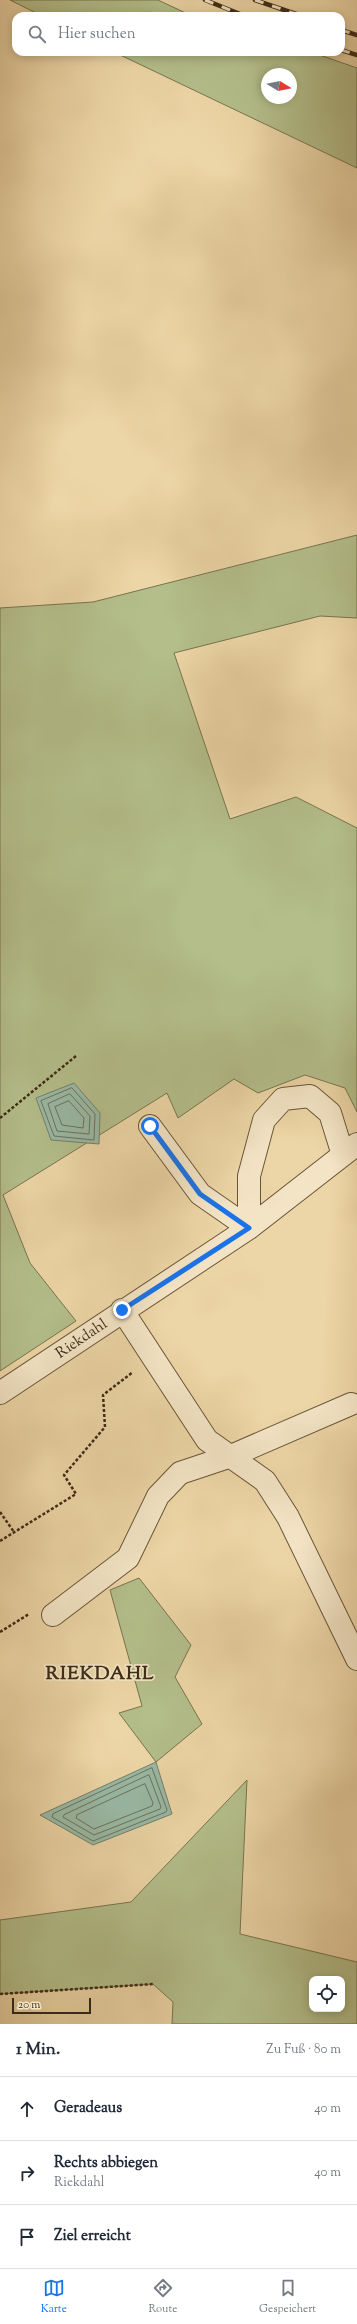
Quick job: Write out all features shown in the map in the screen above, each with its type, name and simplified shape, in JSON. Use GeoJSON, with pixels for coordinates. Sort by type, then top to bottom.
{"type":"FeatureCollection","features":[{"type":"Feature","properties":{"kind":"street"},"geometry":{"type":"LineString","coordinates":[[249,1228],[249,1176],[264,1120],[283,1100],[310,1096],[330,1113],[350,1149]]}},
{"type":"Feature","properties":{"kind":"street"},"geometry":{"type":"LineString","coordinates":[[150,1126],[200,1194],[249,1228]]}},
{"type":"Feature","properties":{"kind":"street","name":"Riekdahl"},"geometry":{"type":"LineString","coordinates":[[0,1393],[122,1310],[249,1228],[350,1149]]}},
{"type":"Feature","properties":{"kind":"street"},"geometry":{"type":"LineString","coordinates":[[122,1310],[207,1440],[265,1481],[288,1517],[357,1659]]}},
{"type":"Feature","properties":{"kind":"street"},"geometry":{"type":"LineString","coordinates":[[53,1615],[128,1558],[158,1496],[180,1473],[231,1456],[351,1404]]}},
{"type":"Feature","properties":{"kind":"path"},"geometry":{"type":"LineString","coordinates":[[0,1118],[76,1056]]}},
{"type":"Feature","properties":{"kind":"path"},"geometry":{"type":"LineString","coordinates":[[0,1541],[76,1494],[64,1475],[105,1428],[103,1395],[152,1357]]}},
{"type":"Feature","properties":{"kind":"path"},"geometry":{"type":"LineString","coordinates":[[0,1512],[14,1532]]}},
{"type":"Feature","properties":{"kind":"path"},"geometry":{"type":"LineString","coordinates":[[0,1994],[154,1984]]}},
{"type":"Feature","properties":{"kind":"green space"},"geometry":{"type":"Polygon","coordinates":[[[10,0],[158,0],[184,12],[34,12],[10,0]]]}},
{"type":"Feature","properties":{"kind":"green space"},"geometry":{"type":"Polygon","coordinates":[[[122,56],[322,56],[357,68],[357,168],[122,56]]]}},
{"type":"Feature","properties":{"kind":"green space"},"geometry":{"type":"Polygon","coordinates":[[[357,535],[357,618],[320,616],[174,653],[230,819],[296,797],[357,828],[357,1112],[345,1088],[305,1075],[258,1093],[234,1079],[178,1118],[167,1093],[3,1195],[30,1263],[76,1321],[0,1371],[0,608],[93,602],[357,535]]]}},
{"type":"Feature","properties":{"kind":"green space"},"geometry":{"type":"Polygon","coordinates":[[[139,1578],[191,1645],[175,1677],[202,1724],[156,1762],[119,1713],[142,1706],[110,1590],[139,1578]]]}},
{"type":"Feature","properties":{"kind":"green space"},"geometry":{"type":"Polygon","coordinates":[[[247,1780],[240,1934],[357,1962],[357,2024],[172,2024],[173,2002],[153,1984],[0,1994],[0,1920],[131,1902],[247,1780]]]}},
{"type":"Feature","properties":{"kind":"water"},"geometry":{"type":"Polygon","coordinates":[[[74,1083],[100,1113],[99,1144],[51,1140],[36,1098],[74,1083]]]}},
{"type":"Feature","properties":{"kind":"water"},"geometry":{"type":"Polygon","coordinates":[[[156,1762],[172,1814],[93,1845],[40,1815],[156,1762]]]}},
{"type":"Feature","properties":{"kind":"railway"},"geometry":{"type":"LineString","coordinates":[[205,0],[235,12]]}},
{"type":"Feature","properties":{"kind":"railway"},"geometry":{"type":"LineString","coordinates":[[255,0],[290,12]]}},
{"type":"Feature","properties":{"kind":"railway"},"geometry":{"type":"LineString","coordinates":[[345,31],[357,35]]}},
{"type":"Feature","properties":{"kind":"railway"},"geometry":{"type":"LineString","coordinates":[[345,51],[357,55]]}},
{"type":"Feature","properties":{"kind":"district","name":"RIEKDAHL"},"geometry":{"type":"Point","coordinates":[100,1672]}},
{"type":"Feature","properties":{"kind":"route"},"geometry":{"type":"LineString","coordinates":[[122,1310],[249,1228],[200,1194],[150,1126]]}}]}
